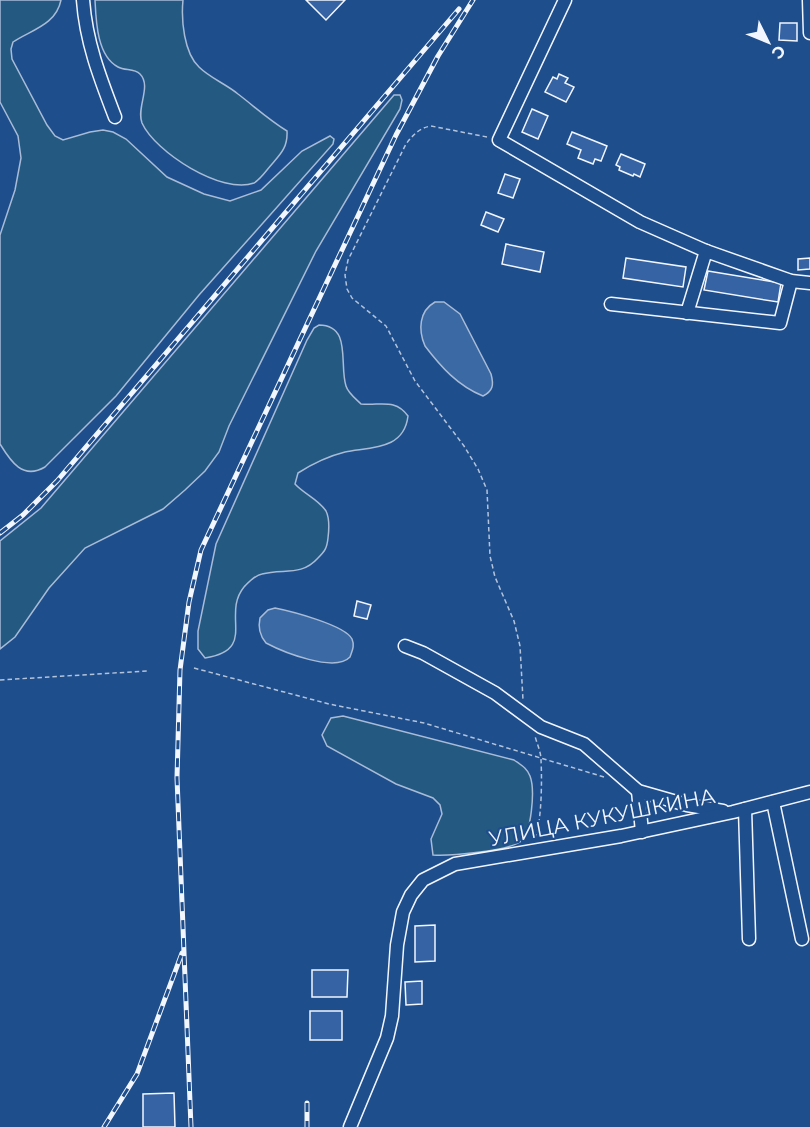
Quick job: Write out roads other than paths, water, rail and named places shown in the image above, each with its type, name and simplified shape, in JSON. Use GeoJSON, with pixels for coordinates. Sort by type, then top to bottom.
{"type":"FeatureCollection","features":[{"type":"Feature","properties":{"kind":"street"},"geometry":{"type":"LineString","coordinates":[[84,0],[85,26],[90,46],[116,117]]}},
{"type":"Feature","properties":{"kind":"street"},"geometry":{"type":"LineString","coordinates":[[565,0],[499,140],[640,222],[706,251],[791,281],[810,283]]}},
{"type":"Feature","properties":{"kind":"street"},"geometry":{"type":"LineString","coordinates":[[809,0],[810,33]]}},
{"type":"Feature","properties":{"kind":"street"},"geometry":{"type":"LineString","coordinates":[[687,313],[706,251]]}},
{"type":"Feature","properties":{"kind":"street"},"geometry":{"type":"LineString","coordinates":[[612,304],[780,323],[791,281]]}},
{"type":"Feature","properties":{"kind":"street"},"geometry":{"type":"LineString","coordinates":[[405,646],[423,653],[495,693],[541,727],[584,744],[638,791],[687,805],[739,810],[749,939]]}},
{"type":"Feature","properties":{"kind":"street"},"geometry":{"type":"LineString","coordinates":[[638,791],[642,832]]}},
{"type":"Feature","properties":{"kind":"street","name":"УЛИЦА КУКУШКИНА"},"geometry":{"type":"LineString","coordinates":[[350,1127],[387,1038],[392,1016],[397,945],[403,912],[411,895],[423,880],[455,864],[642,832],[810,792]]}},
{"type":"Feature","properties":{"kind":"street"},"geometry":{"type":"LineString","coordinates":[[772,802],[802,939]]}},
{"type":"Feature","properties":{"kind":"railway"},"geometry":{"type":"LineString","coordinates":[[191,1127],[177,778],[180,670],[189,602],[201,550],[396,135],[438,56],[473,0]]}},
{"type":"Feature","properties":{"kind":"railway"},"geometry":{"type":"LineString","coordinates":[[0,533],[23,515],[57,481],[459,9]]}},
{"type":"Feature","properties":{"kind":"railway"},"geometry":{"type":"LineString","coordinates":[[104,1127],[137,1074],[182,953]]}},
{"type":"Feature","properties":{"kind":"railway"},"geometry":{"type":"LineString","coordinates":[[307,1103],[307,1127]]}}]}
